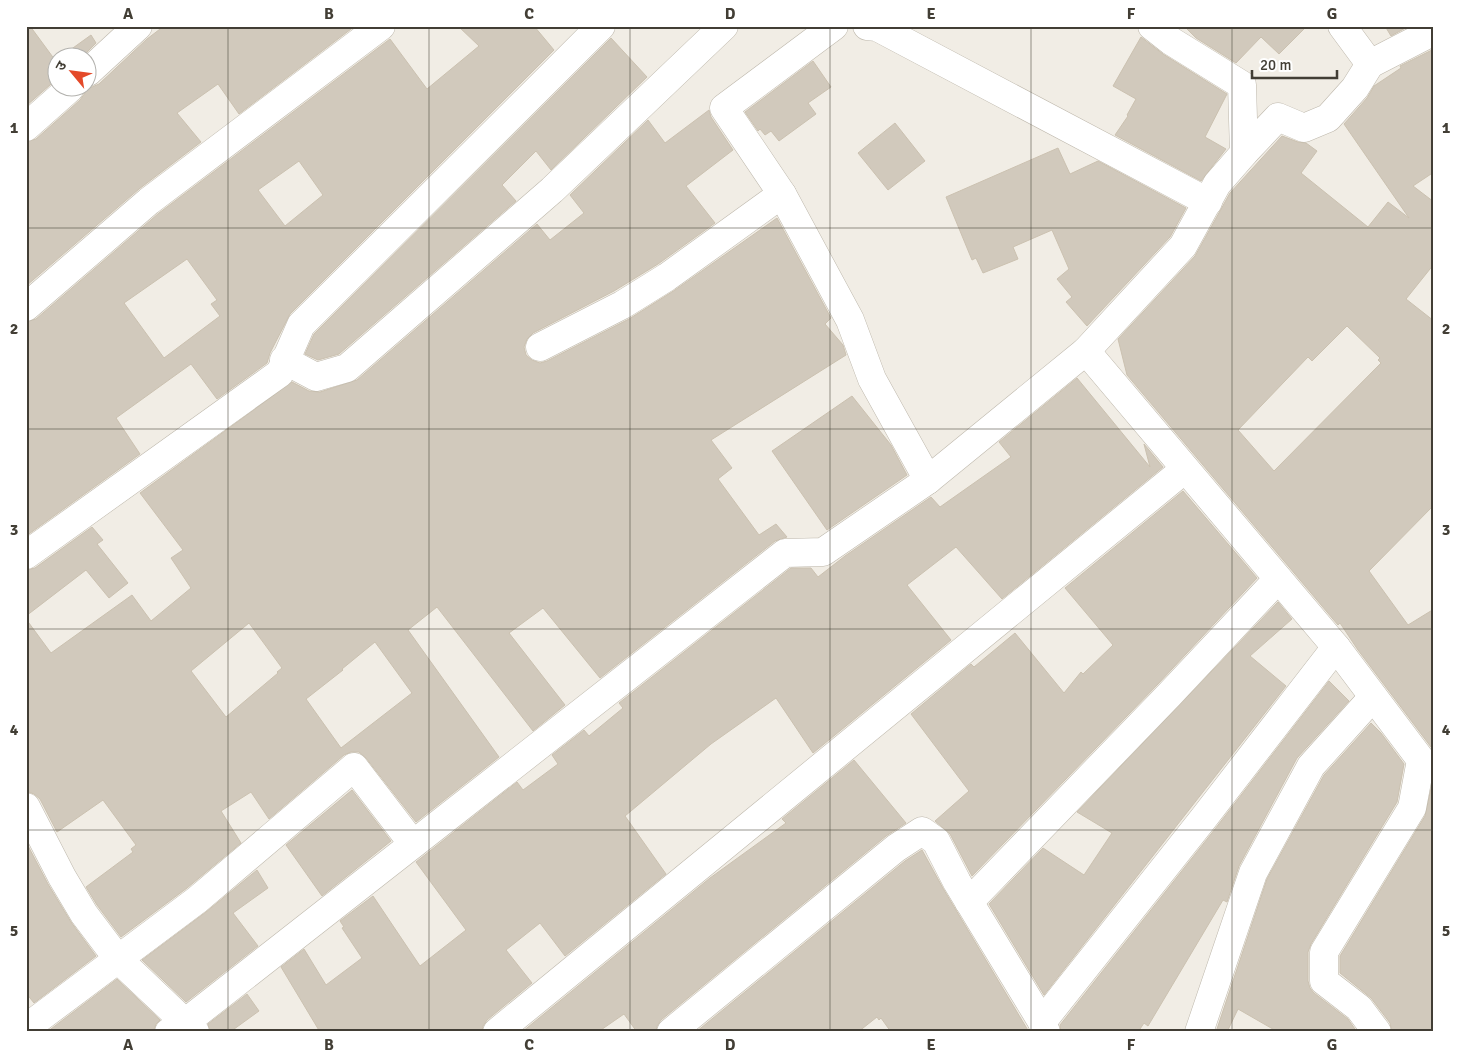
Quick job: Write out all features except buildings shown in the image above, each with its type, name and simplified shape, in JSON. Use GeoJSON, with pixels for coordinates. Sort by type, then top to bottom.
{"type":"FeatureCollection","features":[{"type":"Feature","properties":{"kind":"street"},"geometry":{"type":"LineString","coordinates":[[98,63],[138,26]]}},
{"type":"Feature","properties":{"kind":"street"},"geometry":{"type":"LineString","coordinates":[[26,307],[149,201],[381,26]]}},
{"type":"Feature","properties":{"kind":"street"},"geometry":{"type":"LineString","coordinates":[[26,555],[280,373],[284,360],[301,325],[601,26]]}},
{"type":"Feature","properties":{"kind":"street"},"geometry":{"type":"LineString","coordinates":[[284,360],[316,377],[347,368],[552,190],[724,26]]}},
{"type":"Feature","properties":{"kind":"street"},"geometry":{"type":"LineString","coordinates":[[834,26],[724,108],[782,194],[850,320],[872,379],[928,480]]}},
{"type":"Feature","properties":{"kind":"street"},"geometry":{"type":"LineString","coordinates":[[867,26],[876,27],[1208,202]]}},
{"type":"Feature","properties":{"kind":"street"},"geometry":{"type":"LineString","coordinates":[[1152,26],[1171,41],[1242,85],[1244,153]]}},
{"type":"Feature","properties":{"kind":"street"},"geometry":{"type":"LineString","coordinates":[[1342,26],[1370,64]]}},
{"type":"Feature","properties":{"kind":"street"},"geometry":{"type":"LineString","coordinates":[[30,825],[84,914],[118,959],[183,1028],[412,844],[785,553],[823,552],[928,480],[1086,352],[1183,246],[1218,184],[1278,117],[1304,128],[1328,118],[1355,88],[1370,64],[1434,31]]}},
{"type":"Feature","properties":{"kind":"street"},"geometry":{"type":"LineString","coordinates":[[26,127],[59,98]]}},
{"type":"Feature","properties":{"kind":"street"},"geometry":{"type":"LineString","coordinates":[[540,347],[622,305],[667,277],[782,194]]}},
{"type":"Feature","properties":{"kind":"street"},"geometry":{"type":"LineString","coordinates":[[1086,352],[1336,647],[1421,760],[1412,808],[1324,952],[1324,981],[1359,1008],[1377,1032]]}},
{"type":"Feature","properties":{"kind":"street"},"geometry":{"type":"LineString","coordinates":[[497,1032],[1185,469]]}},
{"type":"Feature","properties":{"kind":"street"},"geometry":{"type":"LineString","coordinates":[[968,902],[1170,695],[1278,579]]}},
{"type":"Feature","properties":{"kind":"street"},"geometry":{"type":"LineString","coordinates":[[690,1026],[896,848],[922,831],[936,841],[968,902],[1044,1027],[1336,647]]}},
{"type":"Feature","properties":{"kind":"street"},"geometry":{"type":"LineString","coordinates":[[1199,1032],[1253,873],[1311,766],[1373,697]]}},
{"type":"Feature","properties":{"kind":"street"},"geometry":{"type":"LineString","coordinates":[[26,1028],[197,900],[354,767],[412,844]]}}]}
